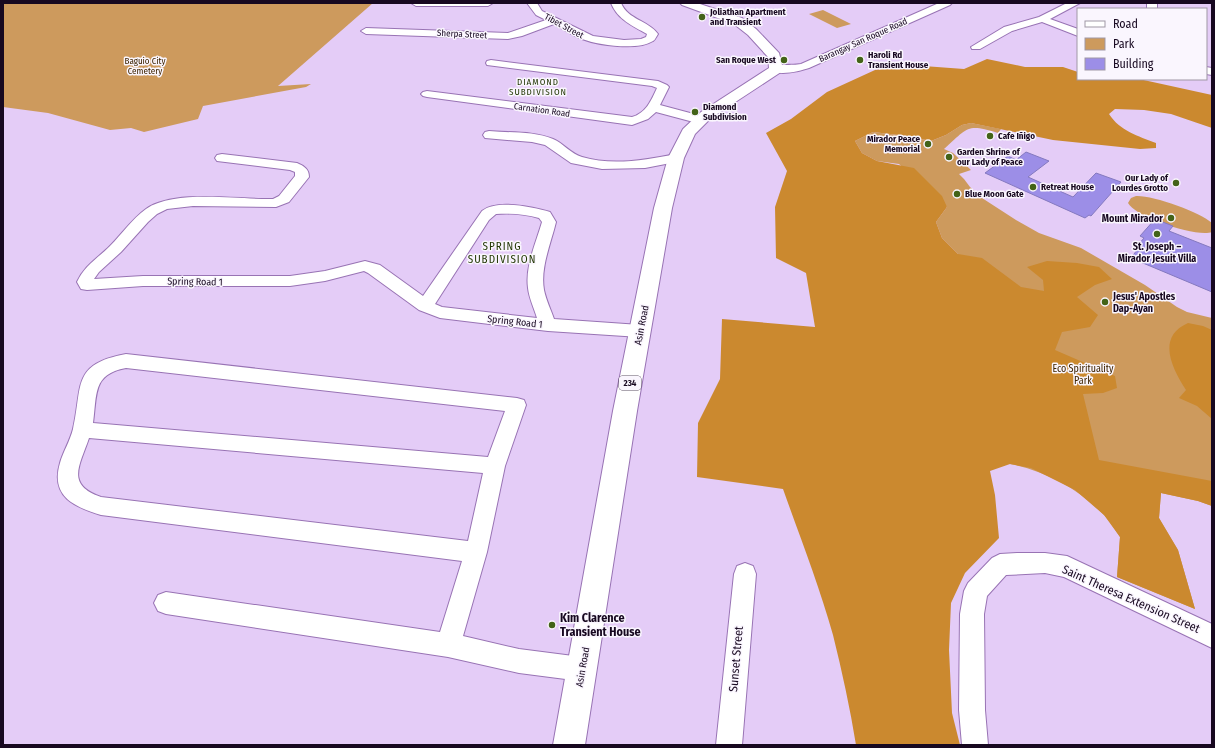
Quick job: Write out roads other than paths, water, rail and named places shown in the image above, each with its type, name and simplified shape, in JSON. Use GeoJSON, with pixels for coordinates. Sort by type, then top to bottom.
{"type":"FeatureCollection","features":[{"type":"Feature","properties":{"kind":"main road"},"geometry":{"type":"LineString","coordinates":[[686,3],[738,21],[752,32],[774,56],[776,69]]}},
{"type":"Feature","properties":{"kind":"main road","name":"Asin Road"},"geometry":{"type":"LineString","coordinates":[[569,745],[662,208],[676,158],[688,132],[701,120],[723,103],[776,69]]}},
{"type":"Feature","properties":{"kind":"street"},"geometry":{"type":"LineString","coordinates":[[415,6],[488,3]]}},
{"type":"Feature","properties":{"kind":"street","name":"Tibet Street"},"geometry":{"type":"LineString","coordinates":[[532,3],[540,13],[555,20],[579,40],[591,39],[637,43],[649,41],[653,36],[651,32],[622,14],[618,10],[616,3]]}},
{"type":"Feature","properties":{"kind":"street","name":"Barangay San Roque Road"},"geometry":{"type":"LineString","coordinates":[[776,69],[793,69],[806,66],[947,3]]}},
{"type":"Feature","properties":{"kind":"street"},"geometry":{"type":"LineString","coordinates":[[976,47],[1008,29],[1042,19],[1075,3]]}},
{"type":"Feature","properties":{"kind":"street"},"geometry":{"type":"LineString","coordinates":[[1042,19],[1077,33]]}},
{"type":"Feature","properties":{"kind":"street","name":"Sherpa Street"},"geometry":{"type":"LineString","coordinates":[[366,31],[415,28],[508,36],[518,34],[555,20]]}},
{"type":"Feature","properties":{"kind":"street","name":"Carnation Road"},"geometry":{"type":"LineString","coordinates":[[427,94],[632,121],[643,118],[649,114],[663,89],[663,87],[659,84],[491,63]]}},
{"type":"Feature","properties":{"kind":"street"},"geometry":{"type":"LineString","coordinates":[[652,108],[701,120]]}},
{"type":"Feature","properties":{"kind":"street"},"geometry":{"type":"LineString","coordinates":[[489,135],[532,138],[549,142],[576,160],[602,165],[645,164],[676,158]]}},
{"type":"Feature","properties":{"kind":"street","name":"Spring Road 1"},"geometry":{"type":"LineString","coordinates":[[222,158],[292,166],[300,169],[302,172],[302,177],[284,199],[276,203],[180,202],[161,206],[153,211],[93,269],[86,278],[85,282],[87,285],[143,281],[290,281],[325,276],[365,266],[374,269],[425,306],[440,312],[548,325],[640,331]]}},
{"type":"Feature","properties":{"kind":"street"},"geometry":{"type":"LineString","coordinates":[[425,306],[484,217],[489,212],[498,210],[535,212],[548,217],[549,222],[536,279],[536,289],[548,325]]}},
{"type":"Feature","properties":{"kind":"street"},"geometry":{"type":"LineString","coordinates":[[448,645],[476,552],[495,466],[516,405],[126,361],[113,363],[103,368],[96,374],[89,386],[82,430],[70,462],[68,476],[73,492],[86,502],[101,506],[476,552]]}},
{"type":"Feature","properties":{"kind":"street"},"geometry":{"type":"LineString","coordinates":[[82,430],[495,466]]}},
{"type":"Feature","properties":{"kind":"street","name":"Saint Theresa Extension Street"},"geometry":{"type":"LineString","coordinates":[[975,745],[972,710],[972,614],[976,591],[1000,565],[1017,563],[1045,563],[1067,567],[1212,636]]}},
{"type":"Feature","properties":{"kind":"street","name":"Sunset Street"},"geometry":{"type":"LineString","coordinates":[[729,745],[745,574]]}},
{"type":"Feature","properties":{"kind":"street"},"geometry":{"type":"LineString","coordinates":[[166,603],[448,645],[519,661],[581,669]]}},
{"type":"Feature","properties":{"kind":"place","name":"Joliathan Apartment and Transient"},"geometry":{"type":"Point","coordinates":[702,17]}},
{"type":"Feature","properties":{"kind":"place","name":"San Roque West"},"geometry":{"type":"Point","coordinates":[784,60]}},
{"type":"Feature","properties":{"kind":"place","name":"Haroli Rd Transient House"},"geometry":{"type":"Point","coordinates":[860,60]}},
{"type":"Feature","properties":{"kind":"place","name":"Diamond Subdivision"},"geometry":{"type":"Point","coordinates":[695,112]}},
{"type":"Feature","properties":{"kind":"place","name":"Cafe Iñigo"},"geometry":{"type":"Point","coordinates":[990,136]}},
{"type":"Feature","properties":{"kind":"place","name":"Mirador Peace Memorial"},"geometry":{"type":"Point","coordinates":[928,144]}},
{"type":"Feature","properties":{"kind":"place","name":"Garden Shrine of our Lady of Peace"},"geometry":{"type":"Point","coordinates":[949,157]}},
{"type":"Feature","properties":{"kind":"place","name":"Our Lady of Lourdes Grotto"},"geometry":{"type":"Point","coordinates":[1176,183]}},
{"type":"Feature","properties":{"kind":"place","name":"Retreat House"},"geometry":{"type":"Point","coordinates":[1033,187]}},
{"type":"Feature","properties":{"kind":"place","name":"Blue Moon Gate"},"geometry":{"type":"Point","coordinates":[957,194]}},
{"type":"Feature","properties":{"kind":"place","name":"Mount Mirador"},"geometry":{"type":"Point","coordinates":[1171,218]}},
{"type":"Feature","properties":{"kind":"place","name":"St. Joseph – Mirador Jesuit Villa"},"geometry":{"type":"Point","coordinates":[1157,234]}},
{"type":"Feature","properties":{"kind":"place","name":"Jesus' Apostles Dap-Ayan"},"geometry":{"type":"Point","coordinates":[1105,302]}},
{"type":"Feature","properties":{"kind":"place","name":"Kim Clarence Transient House"},"geometry":{"type":"Point","coordinates":[552,625]}},
{"type":"Feature","properties":{"kind":"district","name":"DIAMOND SUBDIVISION"},"geometry":{"type":"Point","coordinates":[538,88]}},
{"type":"Feature","properties":{"kind":"district","name":"SPRING SUBDIVISION"},"geometry":{"type":"Point","coordinates":[502,252]}},
{"type":"Feature","properties":{"kind":"park label","name":"Baguio City Cemetery"},"geometry":{"type":"Point","coordinates":[145,66]}},
{"type":"Feature","properties":{"kind":"park label","name":"Eco Spirituality Park"},"geometry":{"type":"Point","coordinates":[1083,374]}}]}
